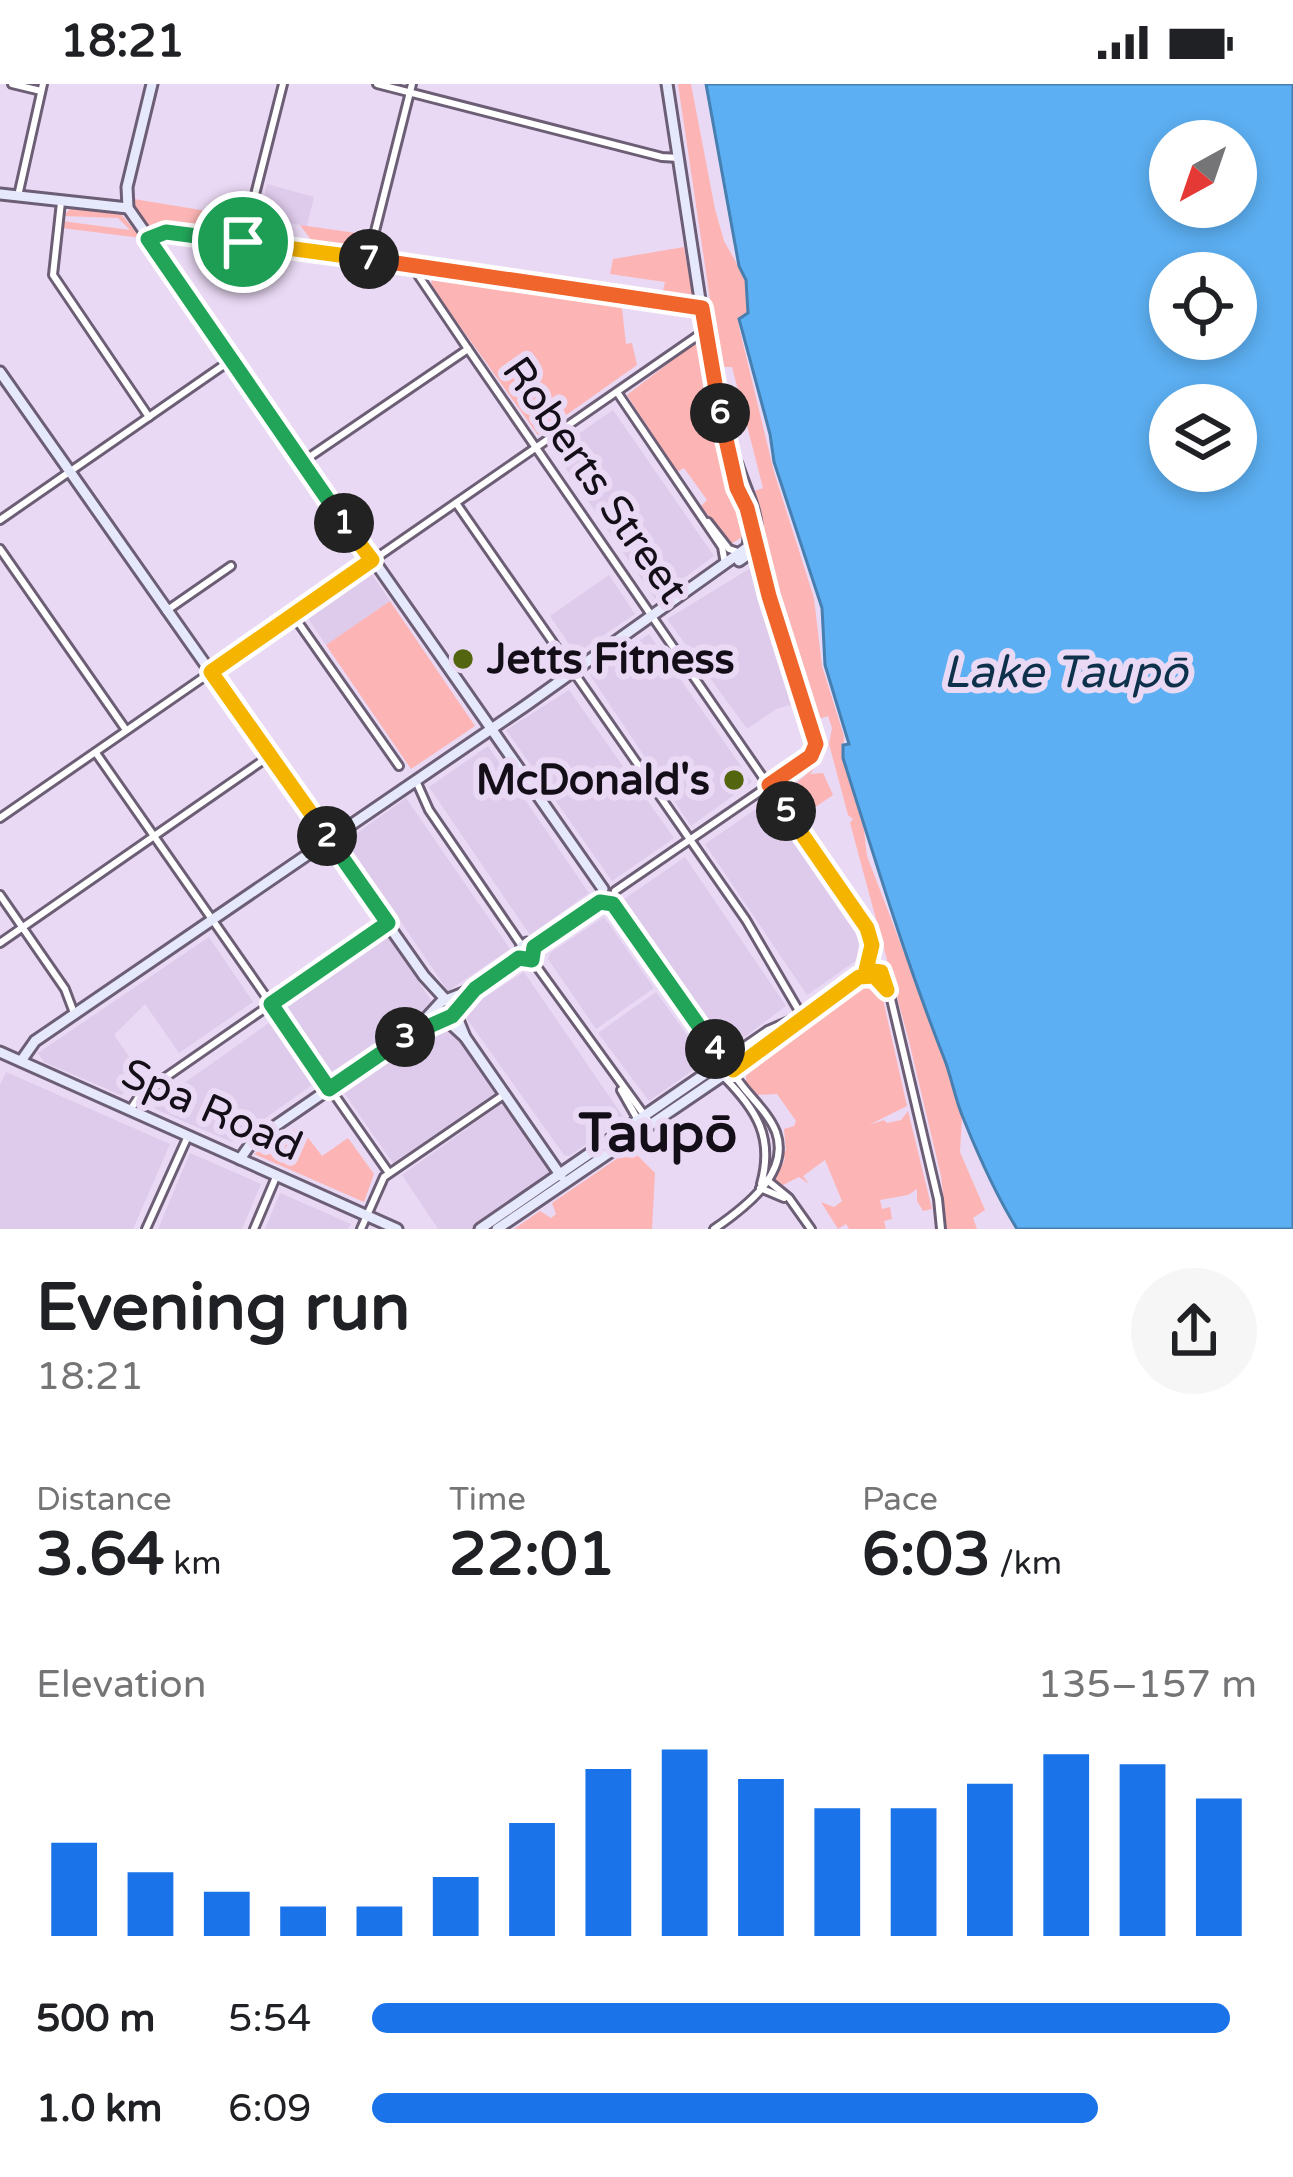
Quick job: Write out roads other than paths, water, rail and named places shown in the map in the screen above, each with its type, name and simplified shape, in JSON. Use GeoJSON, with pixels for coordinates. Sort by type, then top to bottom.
{"type":"FeatureCollection","features":[{"type":"Feature","properties":{"kind":"street"},"geometry":{"type":"LineString","coordinates":[[12,84],[42,87],[18,196]]}},
{"type":"Feature","properties":{"kind":"street"},"geometry":{"type":"LineString","coordinates":[[152,84],[127,187],[128,208],[603,889],[615,891],[814,753],[816,744],[737,488]]}},
{"type":"Feature","properties":{"kind":"street"},"geometry":{"type":"LineString","coordinates":[[243,242],[283,84]]}},
{"type":"Feature","properties":{"kind":"street"},"geometry":{"type":"LineString","coordinates":[[377,84],[411,88],[662,158],[679,158]]}},
{"type":"Feature","properties":{"kind":"street"},"geometry":{"type":"LineString","coordinates":[[667,84],[720,414],[751,538],[743,555],[714,574]]}},
{"type":"Feature","properties":{"kind":"street"},"geometry":{"type":"LineString","coordinates":[[368,259],[411,88]]}},
{"type":"Feature","properties":{"kind":"street"},"geometry":{"type":"LineString","coordinates":[[0,194],[128,208]]}},
{"type":"Feature","properties":{"kind":"street"},"geometry":{"type":"LineString","coordinates":[[62,202],[53,275],[149,417]]}},
{"type":"Feature","properties":{"kind":"street"},"geometry":{"type":"LineString","coordinates":[[148,239],[166,232],[702,308]]}},
{"type":"Feature","properties":{"kind":"street","name":"Roberts Street"},"geometry":{"type":"LineString","coordinates":[[417,266],[418,275],[468,349],[870,933],[872,952],[866,970]]}},
{"type":"Feature","properties":{"kind":"street"},"geometry":{"type":"LineString","coordinates":[[0,818],[706,330]]}},
{"type":"Feature","properties":{"kind":"street"},"geometry":{"type":"LineString","coordinates":[[302,462],[468,349]]}},
{"type":"Feature","properties":{"kind":"street"},"geometry":{"type":"LineString","coordinates":[[0,520],[231,360]]}},
{"type":"Feature","properties":{"kind":"street"},"geometry":{"type":"LineString","coordinates":[[0,371],[563,1178]]}},
{"type":"Feature","properties":{"kind":"street"},"geometry":{"type":"LineString","coordinates":[[617,392],[725,551],[725,565]]}},
{"type":"Feature","properties":{"kind":"street"},"geometry":{"type":"LineString","coordinates":[[720,414],[759,534],[774,602]]}},
{"type":"Feature","properties":{"kind":"street"},"geometry":{"type":"LineString","coordinates":[[455,503],[765,949],[802,1016]]}},
{"type":"Feature","properties":{"kind":"street"},"geometry":{"type":"LineString","coordinates":[[705,520],[729,549],[761,564]]}},
{"type":"Feature","properties":{"kind":"street"},"geometry":{"type":"LineString","coordinates":[[21,1061],[33,1042],[757,546],[759,534]]}},
{"type":"Feature","properties":{"kind":"street"},"geometry":{"type":"LineString","coordinates":[[0,549],[126,730]]}},
{"type":"Feature","properties":{"kind":"street"},"geometry":{"type":"LineString","coordinates":[[166,611],[231,566]]}},
{"type":"Feature","properties":{"kind":"street"},"geometry":{"type":"LineString","coordinates":[[293,615],[398,766]]}},
{"type":"Feature","properties":{"kind":"street"},"geometry":{"type":"LineString","coordinates":[[96,752],[389,1173]]}},
{"type":"Feature","properties":{"kind":"street"},"geometry":{"type":"LineString","coordinates":[[0,944],[271,755]]}},
{"type":"Feature","properties":{"kind":"street"},"geometry":{"type":"LineString","coordinates":[[417,780],[429,810]]}},
{"type":"Feature","properties":{"kind":"street"},"geometry":{"type":"LineString","coordinates":[[403,790],[416,795],[429,810],[644,1122]]}},
{"type":"Feature","properties":{"kind":"street"},"geometry":{"type":"LineString","coordinates":[[240,1159],[252,1142],[600,902],[603,889]]}},
{"type":"Feature","properties":{"kind":"street"},"geometry":{"type":"LineString","coordinates":[[615,891],[613,904],[724,1068],[777,1134],[777,1151],[764,1182],[748,1204],[714,1229]]}},
{"type":"Feature","properties":{"kind":"street"},"geometry":{"type":"LineString","coordinates":[[0,895],[65,989],[73,1016]]}},
{"type":"Feature","properties":{"kind":"street"},"geometry":{"type":"LineString","coordinates":[[600,902],[613,904]]}},
{"type":"Feature","properties":{"kind":"street"},"geometry":{"type":"LineString","coordinates":[[130,1110],[140,1095],[388,923]]}},
{"type":"Feature","properties":{"kind":"street"},"geometry":{"type":"LineString","coordinates":[[497,1229],[724,1068],[768,1030],[802,1016],[866,970],[881,972],[887,990],[938,1199],[941,1229]]}},
{"type":"Feature","properties":{"kind":"street"},"geometry":{"type":"LineString","coordinates":[[859,977],[874,976],[887,990]]}},
{"type":"Feature","properties":{"kind":"street"},"geometry":{"type":"LineString","coordinates":[[65,989],[86,1007]]}},
{"type":"Feature","properties":{"kind":"street","name":"Spa Road"},"geometry":{"type":"LineString","coordinates":[[1,1056],[397,1229]]}},
{"type":"Feature","properties":{"kind":"street"},"geometry":{"type":"LineString","coordinates":[[361,1229],[389,1173],[505,1094]]}},
{"type":"Feature","properties":{"kind":"street"},"geometry":{"type":"LineString","coordinates":[[146,1229],[188,1136]]}},
{"type":"Feature","properties":{"kind":"street"},"geometry":{"type":"LineString","coordinates":[[254,1229],[278,1175]]}},
{"type":"Feature","properties":{"kind":"street"},"geometry":{"type":"LineString","coordinates":[[480,1229],[563,1178]]}},
{"type":"Feature","properties":{"kind":"street"},"geometry":{"type":"LineString","coordinates":[[764,1182],[811,1229]]}},
{"type":"Feature","properties":{"kind":"water","name":"Lake Taupō"},"geometry":{"type":"Polygon","coordinates":[[[706,84],[1293,84],[1293,1229],[1017,1229],[1009,1216],[961,1112],[843,758],[843,745],[849,744],[825,665],[822,608],[774,462],[739,319],[748,313],[746,280],[739,266],[706,84]]]}},
{"type":"Feature","properties":{"kind":"place","name":"Jetts Fitness"},"geometry":{"type":"Point","coordinates":[463,659]}},
{"type":"Feature","properties":{"kind":"place","name":"McDonald's"},"geometry":{"type":"Point","coordinates":[734,780]}},
{"type":"Feature","properties":{"kind":"district","name":"Taupō"},"geometry":{"type":"Point","coordinates":[658,1133]}}]}
